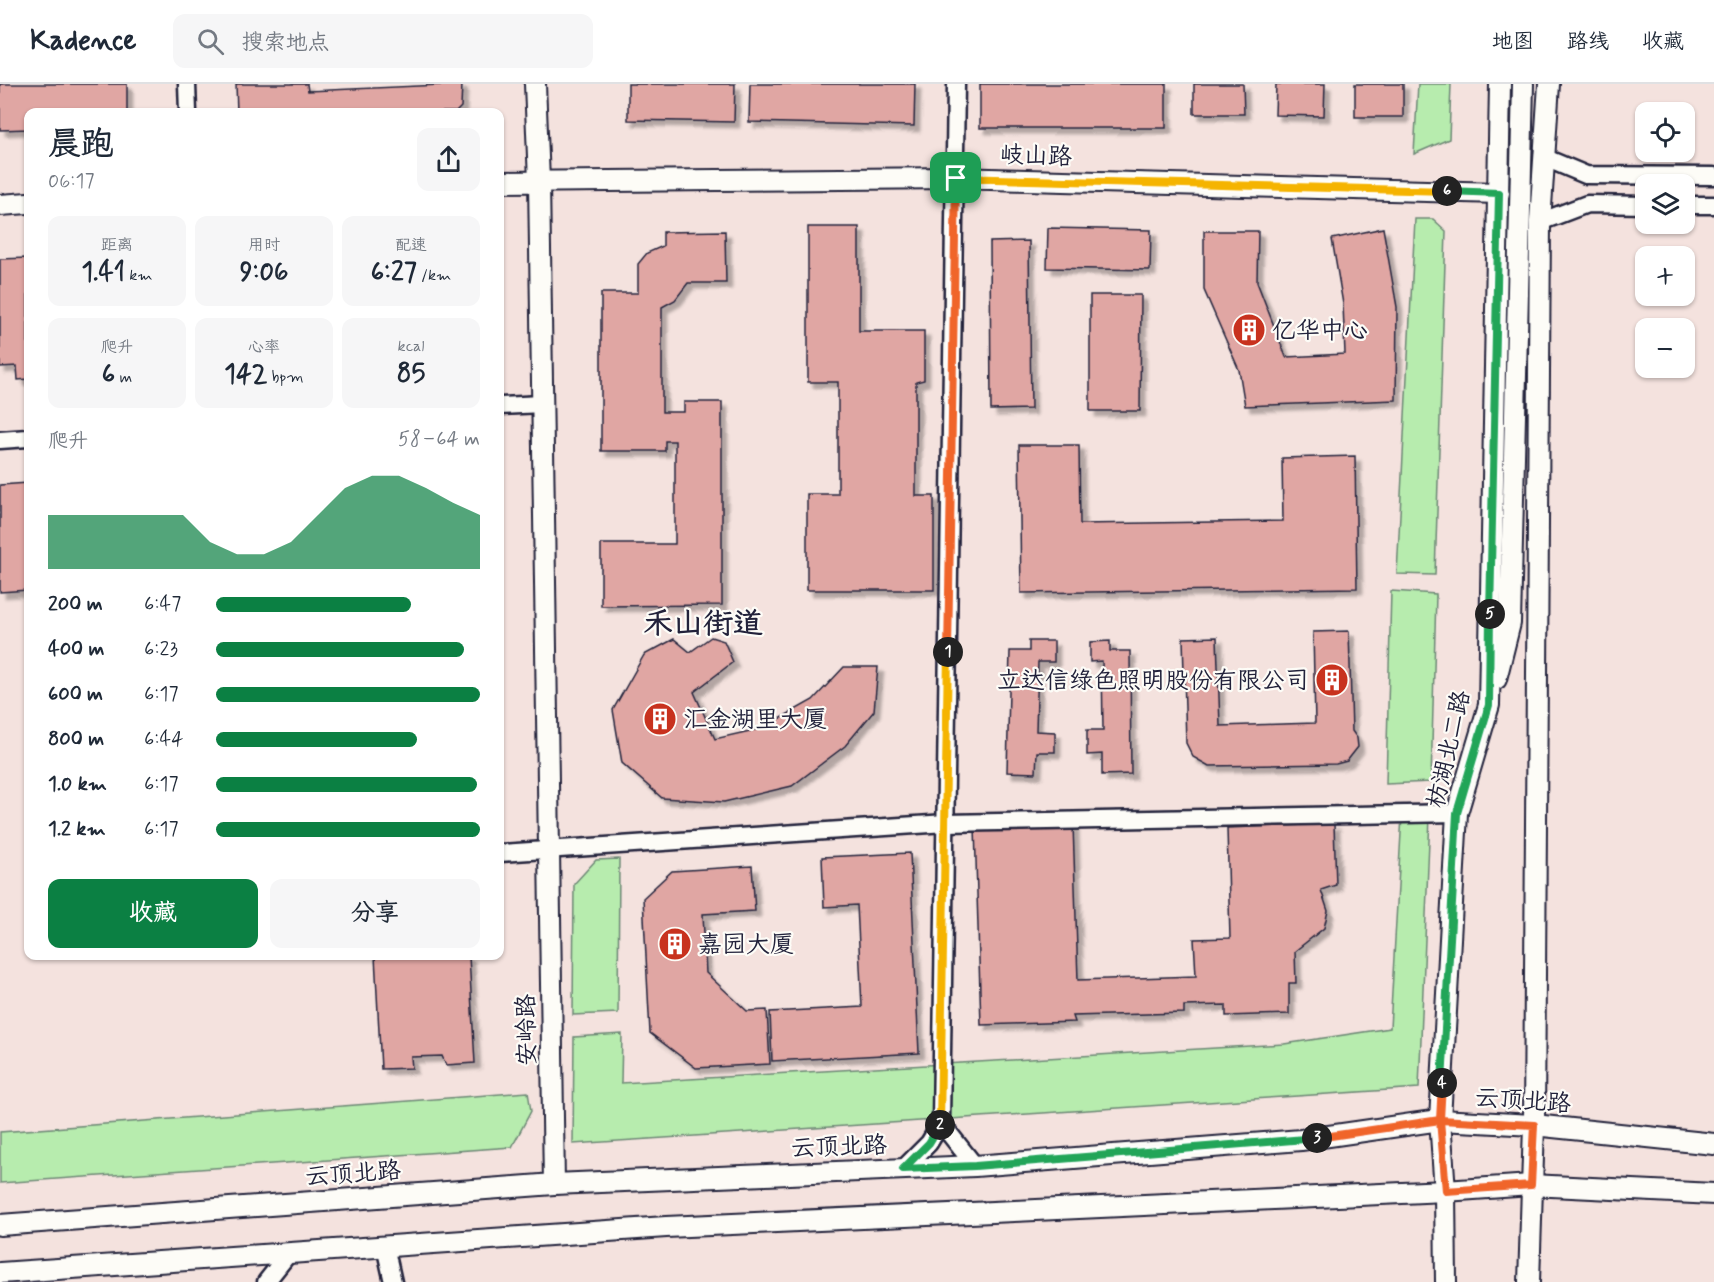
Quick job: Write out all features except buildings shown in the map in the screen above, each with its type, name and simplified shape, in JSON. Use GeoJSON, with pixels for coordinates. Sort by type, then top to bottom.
{"type":"FeatureCollection","features":[{"type":"Feature","properties":{"kind":"main road","name":"安岭路"},"geometry":{"type":"LineString","coordinates":[[535,84],[543,404],[554,1184]]}},
{"type":"Feature","properties":{"kind":"main road","name":"枋湖北二路"},"geometry":{"type":"LineString","coordinates":[[1446,1282],[1446,1191],[1440,1120],[1457,813],[1489,705],[1500,84]]}},
{"type":"Feature","properties":{"kind":"main road"},"geometry":{"type":"LineString","coordinates":[[1489,705],[1510,623],[1523,84]]}},
{"type":"Feature","properties":{"kind":"main road"},"geometry":{"type":"LineString","coordinates":[[1529,1282],[1534,1125],[1540,222],[1549,84]]}},
{"type":"Feature","properties":{"kind":"main road","name":"岐山路"},"geometry":{"type":"LineString","coordinates":[[504,183],[956,178],[1499,193]]}},
{"type":"Feature","properties":{"kind":"main road"},"geometry":{"type":"LineString","coordinates":[[0,205],[24,204]]}},
{"type":"Feature","properties":{"kind":"main road","name":"云顶北路"},"geometry":{"type":"LineString","coordinates":[[0,1225],[554,1184],[975,1166],[1301,1140],[1440,1120],[1534,1125],[1714,1144]]}},
{"type":"Feature","properties":{"kind":"main road"},"geometry":{"type":"LineString","coordinates":[[0,1273],[666,1227],[1446,1191],[1531,1185],[1714,1194]]}},
{"type":"Feature","properties":{"kind":"street"},"geometry":{"type":"LineString","coordinates":[[187,84],[188,108]]}},
{"type":"Feature","properties":{"kind":"street"},"geometry":{"type":"LineString","coordinates":[[903,1169],[929,1143],[941,1123],[956,84]]}},
{"type":"Feature","properties":{"kind":"street"},"geometry":{"type":"LineString","coordinates":[[1544,157],[1586,175],[1714,176]]}},
{"type":"Feature","properties":{"kind":"street"},"geometry":{"type":"LineString","coordinates":[[1540,222],[1587,204],[1635,205]]}},
{"type":"Feature","properties":{"kind":"street"},"geometry":{"type":"LineString","coordinates":[[1695,205],[1714,206]]}},
{"type":"Feature","properties":{"kind":"street"},"geometry":{"type":"LineString","coordinates":[[504,406],[543,404]]}},
{"type":"Feature","properties":{"kind":"street"},"geometry":{"type":"LineString","coordinates":[[0,440],[24,438]]}},
{"type":"Feature","properties":{"kind":"street"},"geometry":{"type":"LineString","coordinates":[[504,853],[945,823],[1457,813]]}},
{"type":"Feature","properties":{"kind":"street"},"geometry":{"type":"LineString","coordinates":[[941,1123],[975,1166]]}},
{"type":"Feature","properties":{"kind":"street"},"geometry":{"type":"LineString","coordinates":[[385,1246],[393,1282]]}},
{"type":"Feature","properties":{"kind":"street"},"geometry":{"type":"LineString","coordinates":[[266,1282],[289,1253]]}},
{"type":"Feature","properties":{"kind":"green space"},"geometry":{"type":"Polygon","coordinates":[[[1418,84],[1451,84],[1449,139],[1414,154],[1418,84]]]}},
{"type":"Feature","properties":{"kind":"green space"},"geometry":{"type":"Polygon","coordinates":[[[1415,219],[1433,219],[1446,231],[1435,575],[1397,574],[1415,219]]]}},
{"type":"Feature","properties":{"kind":"green space"},"geometry":{"type":"Polygon","coordinates":[[[1391,591],[1436,594],[1431,782],[1386,784],[1391,591]]]}},
{"type":"Feature","properties":{"kind":"green space"},"geometry":{"type":"Polygon","coordinates":[[[1402,815],[1430,816],[1419,1088],[573,1144],[574,1037],[622,1034],[621,1083],[1284,1044],[1390,1028],[1402,815]]]}},
{"type":"Feature","properties":{"kind":"green space"},"geometry":{"type":"Polygon","coordinates":[[[619,859],[618,1013],[573,1015],[574,884],[596,860],[619,859]]]}},
{"type":"Feature","properties":{"kind":"green space"},"geometry":{"type":"Polygon","coordinates":[[[528,1092],[531,1111],[512,1147],[0,1183],[0,1132],[528,1092]]]}},
{"type":"Feature","properties":{"kind":"place","name":"亿华中心"},"geometry":{"type":"Point","coordinates":[1249,330]}},
{"type":"Feature","properties":{"kind":"place","name":"立达信绿色照明股份有限公司"},"geometry":{"type":"Point","coordinates":[1332,680]}},
{"type":"Feature","properties":{"kind":"place","name":"汇金湖里大厦"},"geometry":{"type":"Point","coordinates":[660,719]}},
{"type":"Feature","properties":{"kind":"place","name":"嘉园大厦"},"geometry":{"type":"Point","coordinates":[675,944]}},
{"type":"Feature","properties":{"kind":"district","name":"禾山街道"},"geometry":{"type":"Point","coordinates":[703,623]}},
{"type":"Feature","properties":{"kind":"route"},"geometry":{"type":"LineString","coordinates":[[956,178],[941,1123],[929,1143],[903,1169],[975,1166],[1301,1140],[1440,1120],[1534,1125],[1531,1185],[1446,1191],[1440,1120],[1457,813],[1489,705],[1499,193],[956,178]]}}]}
